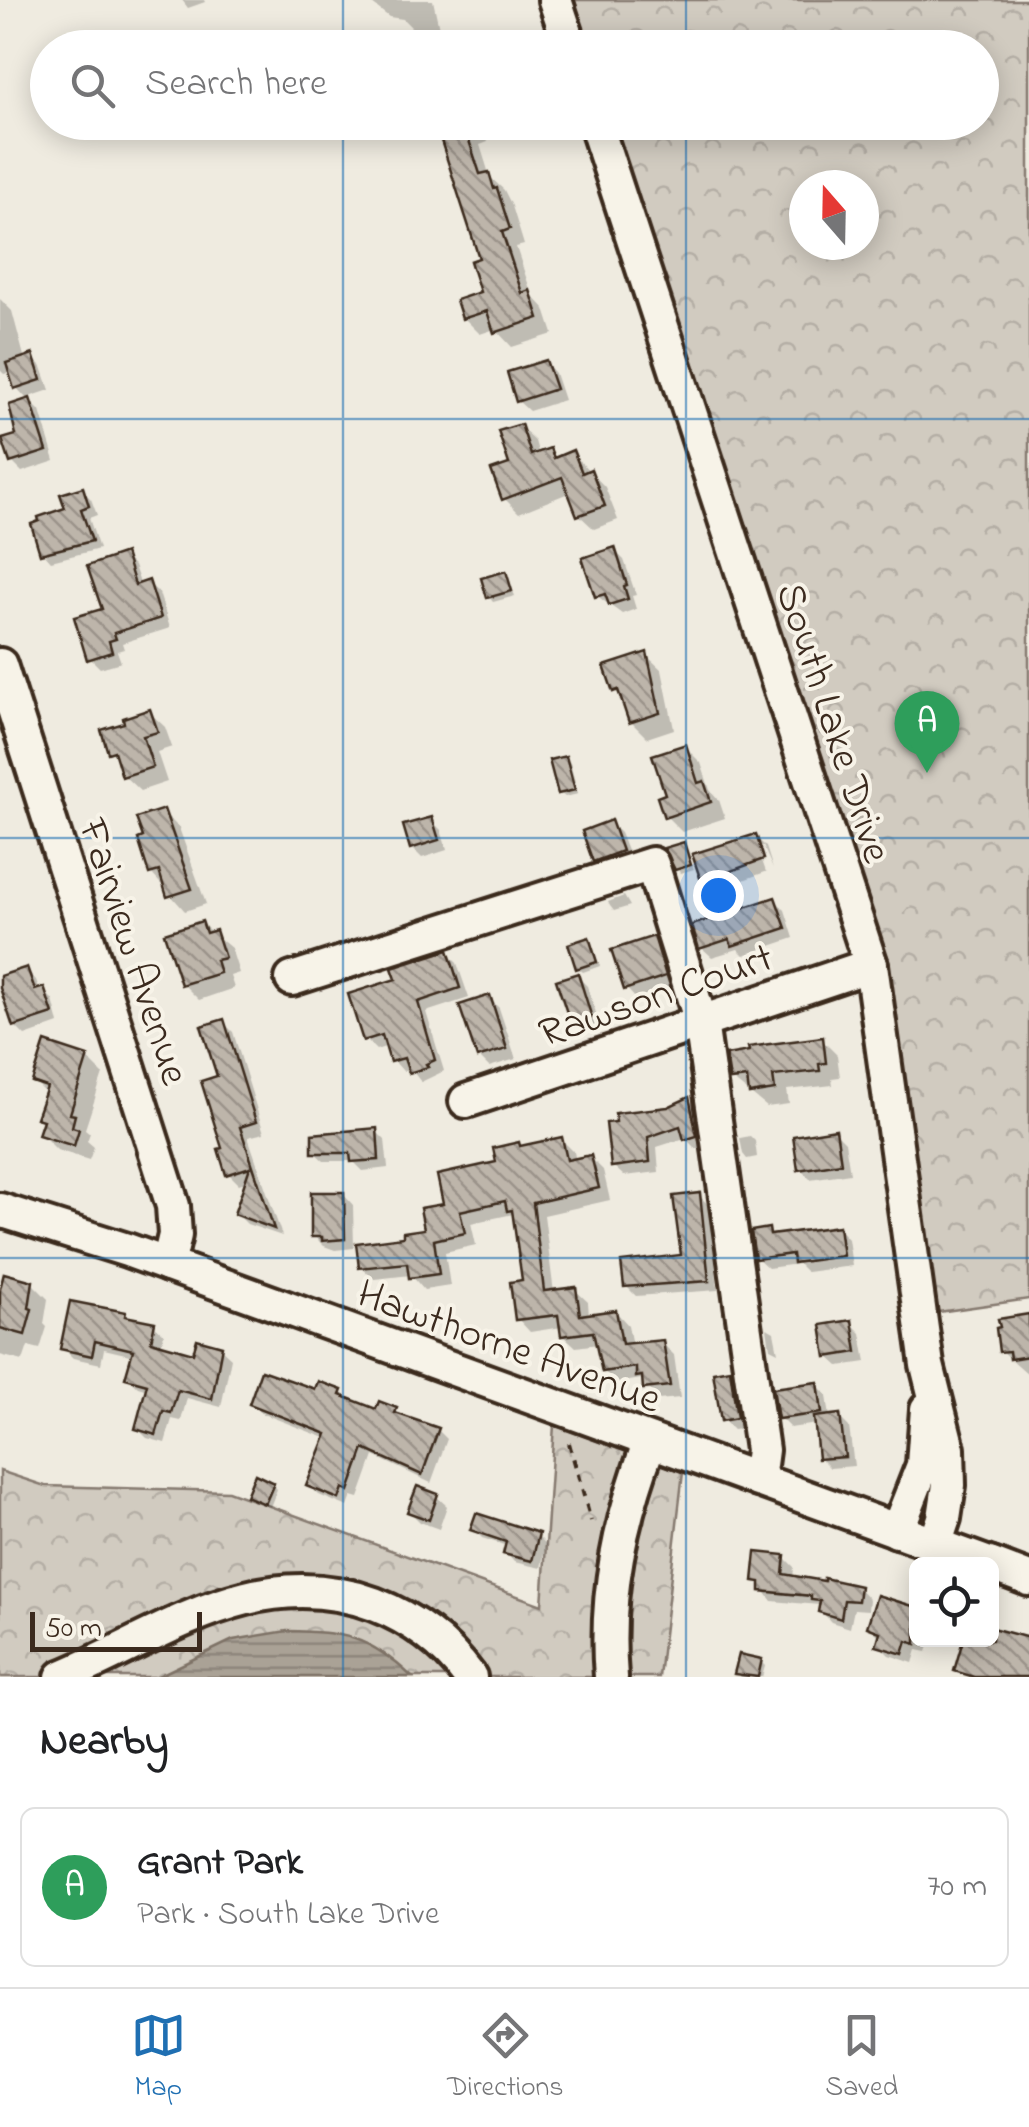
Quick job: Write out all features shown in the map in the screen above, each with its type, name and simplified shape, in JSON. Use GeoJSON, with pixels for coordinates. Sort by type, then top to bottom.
{"type":"FeatureCollection","features":[{"type":"Feature","properties":{"kind":"street"},"geometry":{"type":"LineString","coordinates":[[555,0],[565,30]]}},
{"type":"Feature","properties":{"kind":"street","name":"South Lake Drive"},"geometry":{"type":"LineString","coordinates":[[601,140],[871,965],[927,1365],[948,1449],[949,1486],[935,1545]]}},
{"type":"Feature","properties":{"kind":"street","name":"Fairview Avenue"},"geometry":{"type":"LineString","coordinates":[[0,665],[174,1206],[168,1264]]}},
{"type":"Feature","properties":{"kind":"street"},"geometry":{"type":"LineString","coordinates":[[292,979],[652,864],[701,1022],[762,1450],[758,1480]]}},
{"type":"Feature","properties":{"kind":"street","name":"Rawson Court"},"geometry":{"type":"LineString","coordinates":[[466,1101],[871,965]]}},
{"type":"Feature","properties":{"kind":"street","name":"Hawthorne Avenue"},"geometry":{"type":"LineString","coordinates":[[0,1210],[168,1264],[968,1557]]}},
{"type":"Feature","properties":{"kind":"street","name":"South Lake Drive"},"geometry":{"type":"LineString","coordinates":[[898,1531],[923,1465],[927,1365]]}},
{"type":"Feature","properties":{"kind":"street"},"geometry":{"type":"LineString","coordinates":[[610,1677],[609,1618],[616,1552],[627,1505],[650,1440]]}},
{"type":"Feature","properties":{"kind":"street","name":"Hawthorne Avenue"},"geometry":{"type":"LineString","coordinates":[[999,1568],[1029,1579]]}},
{"type":"Feature","properties":{"kind":"street"},"geometry":{"type":"LineString","coordinates":[[62,1677],[200,1612],[252,1596],[303,1590],[344,1595],[392,1611],[443,1645],[470,1677]]}},
{"type":"Feature","properties":{"kind":"path"},"geometry":{"type":"LineString","coordinates":[[568,1443],[591,1521]]}},
{"type":"Feature","properties":{"kind":"green space"},"geometry":{"type":"Polygon","coordinates":[[[573,0],[1029,0],[1029,1299],[938,1312],[884,950],[619,140],[999,140],[999,30],[583,30],[573,0]]]}},
{"type":"Feature","properties":{"kind":"green space"},"geometry":{"type":"Polygon","coordinates":[[[554,1425],[683,1472],[659,1677],[0,1677],[0,1471],[45,1486],[228,1491],[542,1605],[554,1425]]]}},
{"type":"Feature","properties":{"kind":"shaded area"},"geometry":{"type":"Polygon","coordinates":[[[287,1631],[355,1639],[397,1663],[412,1677],[156,1677],[233,1640],[287,1631]]]}},
{"type":"Feature","properties":{"kind":"building"},"geometry":{"type":"Polygon","coordinates":[[[441,140],[469,140],[480,174],[489,172],[510,229],[502,232],[522,293],[530,290],[539,318],[494,333],[487,311],[462,319],[456,300],[480,292],[470,261],[479,258],[441,140]]]}},
{"type":"Feature","properties":{"kind":"building"},"geometry":{"type":"Polygon","coordinates":[[[33,354],[41,380],[14,389],[6,363],[33,354]]]}},
{"type":"Feature","properties":{"kind":"building"},"geometry":{"type":"Polygon","coordinates":[[[546,360],[556,389],[516,402],[507,372],[546,360]]]}},
{"type":"Feature","properties":{"kind":"building"},"geometry":{"type":"Polygon","coordinates":[[[30,398],[47,451],[10,463],[2,439],[16,435],[9,405],[30,398]]]}},
{"type":"Feature","properties":{"kind":"building"},"geometry":{"type":"Polygon","coordinates":[[[521,424],[531,455],[550,448],[554,458],[573,450],[582,473],[591,469],[605,506],[577,516],[562,477],[502,500],[491,470],[509,464],[498,431],[521,424]]]}},
{"type":"Feature","properties":{"kind":"building"},"geometry":{"type":"Polygon","coordinates":[[[83,487],[89,506],[81,509],[92,541],[40,554],[31,524],[39,521],[38,517],[65,508],[60,494],[83,487]]]}},
{"type":"Feature","properties":{"kind":"building"},"geometry":{"type":"Polygon","coordinates":[[[615,547],[628,599],[609,605],[605,594],[595,597],[582,558],[615,547]]]}},
{"type":"Feature","properties":{"kind":"building"},"geometry":{"type":"Polygon","coordinates":[[[125,553],[135,585],[149,580],[161,618],[114,633],[116,639],[109,641],[112,652],[87,660],[74,617],[102,609],[87,566],[125,553]]]}},
{"type":"Feature","properties":{"kind":"building"},"geometry":{"type":"Polygon","coordinates":[[[506,571],[512,591],[487,598],[481,578],[506,571]]]}},
{"type":"Feature","properties":{"kind":"building"},"geometry":{"type":"Polygon","coordinates":[[[647,652],[660,713],[629,723],[618,690],[613,692],[604,666],[647,652]]]}},
{"type":"Feature","properties":{"kind":"building"},"geometry":{"type":"Polygon","coordinates":[[[150,709],[158,732],[143,736],[153,767],[122,777],[114,751],[108,753],[101,730],[150,709]]]}},
{"type":"Feature","properties":{"kind":"building"},"geometry":{"type":"Polygon","coordinates":[[[686,744],[698,783],[704,781],[711,802],[664,818],[657,797],[665,794],[652,755],[686,744]]]}},
{"type":"Feature","properties":{"kind":"building"},"geometry":{"type":"Polygon","coordinates":[[[566,756],[575,790],[558,794],[549,760],[566,756]]]}},
{"type":"Feature","properties":{"kind":"building"},"geometry":{"type":"Polygon","coordinates":[[[164,809],[192,889],[167,897],[159,871],[149,874],[136,818],[164,809]]]}},
{"type":"Feature","properties":{"kind":"building"},"geometry":{"type":"Polygon","coordinates":[[[432,817],[439,840],[410,849],[403,825],[432,817]]]}},
{"type":"Feature","properties":{"kind":"building"},"geometry":{"type":"Polygon","coordinates":[[[611,820],[622,851],[593,862],[582,831],[611,820]]]}},
{"type":"Feature","properties":{"kind":"building"},"geometry":{"type":"Polygon","coordinates":[[[756,834],[764,859],[712,878],[700,878],[692,854],[756,834]]]}},
{"type":"Feature","properties":{"kind":"building"},"geometry":{"type":"Polygon","coordinates":[[[684,842],[691,865],[675,870],[664,848],[684,842]]]}},
{"type":"Feature","properties":{"kind":"building"},"geometry":{"type":"Polygon","coordinates":[[[775,897],[786,928],[732,946],[729,939],[699,949],[692,925],[775,897]]]}},
{"type":"Feature","properties":{"kind":"building"},"geometry":{"type":"Polygon","coordinates":[[[202,921],[206,933],[216,930],[225,958],[216,960],[220,973],[181,985],[164,933],[202,921]]]}},
{"type":"Feature","properties":{"kind":"building"},"geometry":{"type":"Polygon","coordinates":[[[654,936],[666,976],[624,990],[611,950],[654,936]]]}},
{"type":"Feature","properties":{"kind":"building"},"geometry":{"type":"Polygon","coordinates":[[[589,937],[597,962],[576,969],[568,944],[589,937]]]}},
{"type":"Feature","properties":{"kind":"building"},"geometry":{"type":"Polygon","coordinates":[[[448,950],[460,988],[418,1002],[435,1060],[426,1064],[428,1067],[409,1073],[404,1058],[390,1062],[382,1035],[363,1041],[348,994],[396,979],[392,968],[448,950]]]}},
{"type":"Feature","properties":{"kind":"building"},"geometry":{"type":"Polygon","coordinates":[[[27,967],[35,990],[44,987],[53,1014],[13,1027],[0,976],[27,967]]]}},
{"type":"Feature","properties":{"kind":"building"},"geometry":{"type":"Polygon","coordinates":[[[578,973],[592,1018],[571,1025],[556,980],[578,973]]]}},
{"type":"Feature","properties":{"kind":"building"},"geometry":{"type":"Polygon","coordinates":[[[490,995],[507,1049],[477,1058],[459,1005],[490,995]]]}},
{"type":"Feature","properties":{"kind":"building"},"geometry":{"type":"Polygon","coordinates":[[[224,1019],[256,1122],[240,1127],[274,1229],[234,1214],[250,1167],[226,1175],[218,1149],[222,1148],[201,1081],[217,1076],[201,1026],[224,1019]]]}},
{"type":"Feature","properties":{"kind":"building"},"geometry":{"type":"Polygon","coordinates":[[[823,1037],[826,1063],[819,1064],[820,1071],[773,1076],[775,1090],[749,1094],[747,1078],[730,1080],[726,1055],[749,1051],[748,1047],[823,1037]]]}},
{"type":"Feature","properties":{"kind":"building"},"geometry":{"type":"Polygon","coordinates":[[[45,1042],[88,1056],[70,1114],[75,1115],[72,1127],[79,1129],[74,1146],[38,1135],[43,1120],[36,1118],[47,1087],[32,1082],[45,1042]]]}},
{"type":"Feature","properties":{"kind":"building"},"geometry":{"type":"Polygon","coordinates":[[[689,1097],[697,1136],[684,1140],[680,1126],[648,1137],[650,1162],[611,1167],[606,1123],[616,1122],[615,1113],[668,1107],[689,1097]]]}},
{"type":"Feature","properties":{"kind":"building"},"geometry":{"type":"Polygon","coordinates":[[[377,1128],[379,1160],[351,1162],[350,1153],[312,1153],[312,1134],[377,1128]]]}},
{"type":"Feature","properties":{"kind":"building"},"geometry":{"type":"Polygon","coordinates":[[[836,1129],[841,1163],[798,1170],[793,1136],[836,1129]]]}},
{"type":"Feature","properties":{"kind":"building"},"geometry":{"type":"Polygon","coordinates":[[[562,1137],[567,1160],[591,1155],[599,1188],[533,1203],[544,1291],[576,1287],[580,1315],[616,1310],[622,1344],[663,1340],[670,1386],[643,1389],[642,1376],[636,1377],[636,1367],[602,1372],[593,1332],[561,1336],[558,1315],[515,1320],[510,1282],[522,1280],[512,1210],[507,1211],[505,1201],[460,1211],[465,1233],[434,1240],[439,1274],[409,1278],[407,1263],[359,1268],[356,1243],[403,1237],[403,1232],[424,1229],[420,1208],[443,1204],[437,1175],[496,1162],[493,1148],[562,1137]]]}},
{"type":"Feature","properties":{"kind":"building"},"geometry":{"type":"Polygon","coordinates":[[[311,1192],[344,1192],[345,1239],[322,1241],[322,1237],[311,1237],[311,1192]]]}},
{"type":"Feature","properties":{"kind":"building"},"geometry":{"type":"Polygon","coordinates":[[[700,1193],[709,1281],[624,1287],[621,1262],[681,1255],[673,1196],[700,1193]]]}},
{"type":"Feature","properties":{"kind":"building"},"geometry":{"type":"Polygon","coordinates":[[[839,1226],[843,1256],[793,1263],[792,1254],[755,1259],[751,1231],[769,1228],[770,1235],[839,1226]]]}},
{"type":"Feature","properties":{"kind":"building"},"geometry":{"type":"Polygon","coordinates":[[[4,1273],[33,1281],[29,1308],[32,1309],[25,1335],[0,1328],[4,1273]]]}},
{"type":"Feature","properties":{"kind":"building"},"geometry":{"type":"Polygon","coordinates":[[[70,1301],[155,1322],[151,1341],[193,1353],[197,1339],[222,1346],[212,1399],[178,1390],[171,1413],[163,1411],[156,1435],[135,1429],[147,1384],[125,1378],[133,1350],[95,1341],[92,1356],[60,1349],[70,1301]]]}},
{"type":"Feature","properties":{"kind":"building"},"geometry":{"type":"Polygon","coordinates":[[[1029,1314],[1029,1356],[1010,1359],[1009,1351],[999,1352],[998,1319],[1029,1314]]]}},
{"type":"Feature","properties":{"kind":"building"},"geometry":{"type":"Polygon","coordinates":[[[852,1320],[857,1352],[826,1357],[821,1325],[852,1320]]]}},
{"type":"Feature","properties":{"kind":"building"},"geometry":{"type":"Polygon","coordinates":[[[730,1369],[737,1418],[721,1421],[713,1372],[730,1369]]]}},
{"type":"Feature","properties":{"kind":"building"},"geometry":{"type":"Polygon","coordinates":[[[261,1370],[315,1389],[318,1381],[342,1390],[340,1395],[376,1409],[379,1401],[397,1408],[395,1413],[439,1428],[422,1475],[364,1449],[349,1491],[343,1488],[339,1499],[306,1486],[327,1434],[249,1404],[261,1370]]]}},
{"type":"Feature","properties":{"kind":"building"},"geometry":{"type":"Polygon","coordinates":[[[818,1382],[822,1413],[778,1419],[773,1388],[818,1382]]]}},
{"type":"Feature","properties":{"kind":"building"},"geometry":{"type":"Polygon","coordinates":[[[840,1414],[845,1457],[818,1459],[814,1417],[840,1414]]]}},
{"type":"Feature","properties":{"kind":"building"},"geometry":{"type":"Polygon","coordinates":[[[255,1474],[274,1483],[265,1504],[246,1496],[255,1474]]]}},
{"type":"Feature","properties":{"kind":"building"},"geometry":{"type":"Polygon","coordinates":[[[417,1486],[438,1494],[429,1520],[407,1512],[417,1486]]]}},
{"type":"Feature","properties":{"kind":"building"},"geometry":{"type":"Polygon","coordinates":[[[476,1513],[539,1533],[532,1561],[503,1554],[506,1542],[470,1530],[476,1513]]]}},
{"type":"Feature","properties":{"kind":"building"},"geometry":{"type":"Polygon","coordinates":[[[756,1552],[785,1555],[783,1574],[860,1586],[858,1601],[844,1600],[841,1619],[818,1612],[820,1601],[811,1600],[811,1596],[760,1591],[760,1582],[753,1581],[756,1552]]]}},
{"type":"Feature","properties":{"kind":"building"},"geometry":{"type":"Polygon","coordinates":[[[877,1595],[909,1605],[909,1642],[903,1654],[876,1646],[880,1632],[867,1627],[877,1595]]]}},
{"type":"Feature","properties":{"kind":"building"},"geometry":{"type":"Polygon","coordinates":[[[999,1630],[1029,1638],[1029,1677],[974,1677],[954,1671],[961,1647],[999,1647],[999,1630]]]}},
{"type":"Feature","properties":{"kind":"building"},"geometry":{"type":"Polygon","coordinates":[[[739,1654],[762,1659],[758,1677],[734,1674],[739,1654]]]}},
{"type":"Feature","properties":{"kind":"place","name":"Grant Park"},"geometry":{"type":"Point","coordinates":[927,773]}}]}
